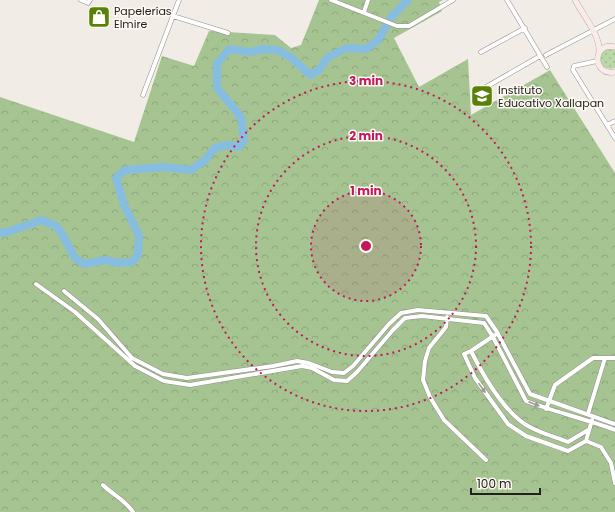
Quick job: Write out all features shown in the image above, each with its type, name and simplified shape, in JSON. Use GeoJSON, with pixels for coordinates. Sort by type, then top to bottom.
{"type":"FeatureCollection","features":[{"type":"Feature","properties":{"kind":"main road"},"geometry":{"type":"LineString","coordinates":[[575,0],[597,38],[599,48],[598,61],[602,69],[615,72]]}},
{"type":"Feature","properties":{"kind":"main road"},"geometry":{"type":"LineString","coordinates":[[597,38],[608,46],[615,47]]}},
{"type":"Feature","properties":{"kind":"main road"},"geometry":{"type":"LineString","coordinates":[[598,53],[608,46]]}},
{"type":"Feature","properties":{"kind":"street"},"geometry":{"type":"LineString","coordinates":[[81,0],[89,2]]}},
{"type":"Feature","properties":{"kind":"street"},"geometry":{"type":"LineString","coordinates":[[143,95],[180,0]]}},
{"type":"Feature","properties":{"kind":"street"},"geometry":{"type":"LineString","coordinates":[[331,0],[397,26],[409,26],[453,0]]}},
{"type":"Feature","properties":{"kind":"street"},"geometry":{"type":"LineString","coordinates":[[364,12],[368,0]]}},
{"type":"Feature","properties":{"kind":"street"},"geometry":{"type":"LineString","coordinates":[[507,0],[547,67]]}},
{"type":"Feature","properties":{"kind":"street"},"geometry":{"type":"LineString","coordinates":[[173,16],[228,32]]}},
{"type":"Feature","properties":{"kind":"street"},"geometry":{"type":"LineString","coordinates":[[546,55],[615,19]]}},
{"type":"Feature","properties":{"kind":"street"},"geometry":{"type":"LineString","coordinates":[[481,52],[524,28]]}},
{"type":"Feature","properties":{"kind":"street"},"geometry":{"type":"LineString","coordinates":[[486,87],[540,56]]}},
{"type":"Feature","properties":{"kind":"street"},"geometry":{"type":"LineString","coordinates":[[598,61],[573,68],[573,70],[615,138]]}},
{"type":"Feature","properties":{"kind":"street"},"geometry":{"type":"LineString","coordinates":[[608,125],[615,121]]}},
{"type":"Feature","properties":{"kind":"street"},"geometry":{"type":"LineString","coordinates":[[36,284],[75,312],[134,366],[164,381],[190,385],[302,366],[312,368],[334,380],[347,381],[357,372],[405,318],[422,316],[484,323],[493,337],[526,401],[546,409],[592,421],[615,430]]}},
{"type":"Feature","properties":{"kind":"street"},"geometry":{"type":"LineString","coordinates":[[64,291],[98,320],[132,358],[163,374],[187,378],[273,366],[297,361],[309,363],[332,372],[344,373],[353,366],[389,324],[401,313],[418,310],[486,316],[498,332],[530,394],[615,424]]}},
{"type":"Feature","properties":{"kind":"street"},"geometry":{"type":"LineString","coordinates":[[447,312],[446,327],[429,348],[425,361],[424,380],[430,397],[444,420],[486,460]]}},
{"type":"Feature","properties":{"kind":"street"},"geometry":{"type":"LineString","coordinates":[[498,332],[493,337],[464,354],[475,378],[508,424],[526,436],[568,451],[586,441]]}},
{"type":"Feature","properties":{"kind":"street"},"geometry":{"type":"LineString","coordinates":[[471,351],[482,374],[514,416],[529,427],[568,442],[588,430]]}},
{"type":"Feature","properties":{"kind":"street"},"geometry":{"type":"LineString","coordinates":[[546,409],[555,385],[593,358],[615,358]]}},
{"type":"Feature","properties":{"kind":"street"},"geometry":{"type":"LineString","coordinates":[[588,414],[605,358]]}},
{"type":"Feature","properties":{"kind":"street"},"geometry":{"type":"LineString","coordinates":[[586,441],[593,416]]}},
{"type":"Feature","properties":{"kind":"street"},"geometry":{"type":"LineString","coordinates":[[586,441],[601,447],[611,463],[615,483]]}},
{"type":"Feature","properties":{"kind":"street"},"geometry":{"type":"LineString","coordinates":[[103,485],[110,492],[126,502],[133,512]]}},
{"type":"Feature","properties":{"kind":"green space"},"geometry":{"type":"Polygon","coordinates":[[[319,0],[443,0],[439,2],[442,11],[394,38],[419,87],[468,59],[471,115],[550,70],[615,173],[615,512],[0,512],[0,97],[134,142],[162,56],[194,66],[209,31],[275,35],[291,48],[301,45],[319,0]]]}},
{"type":"Feature","properties":{"kind":"green space"},"geometry":{"type":"Polygon","coordinates":[[[606,49],[615,50],[615,68],[605,68],[600,64],[599,61],[601,53],[606,49]]]}},
{"type":"Feature","properties":{"kind":"waterway"},"geometry":{"type":"LineString","coordinates":[[0,232],[4,233],[42,220],[56,226],[75,258],[84,264],[106,260],[118,263],[132,262],[138,255],[139,235],[124,205],[116,178],[125,170],[164,167],[191,170],[205,160],[215,148],[228,145],[239,147],[244,140],[241,117],[217,88],[217,64],[229,49],[250,52],[264,49],[278,50],[293,59],[310,75],[319,70],[328,57],[347,48],[366,49],[378,40],[392,16],[408,0]]}},
{"type":"Feature","properties":{"kind":"place","name":"Papelerías Elmire"},"geometry":{"type":"Point","coordinates":[99,17]}},
{"type":"Feature","properties":{"kind":"place","name":"Instituto Educativo Xallapan"},"geometry":{"type":"Point","coordinates":[482,96]}}]}
